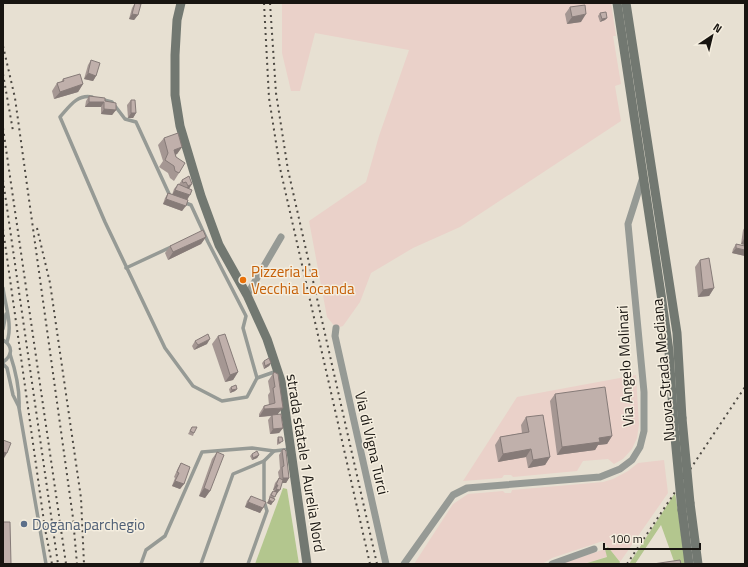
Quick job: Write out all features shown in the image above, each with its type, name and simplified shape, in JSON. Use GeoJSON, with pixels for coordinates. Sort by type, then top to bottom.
{"type":"FeatureCollection","features":[{"type":"Feature","properties":{"kind":"street","name":"strada statale 1 Aurelia Nord"},"geometry":{"type":"LineString","coordinates":[[181,3],[177,20],[175,55],[175,95],[180,126],[201,196],[219,245],[247,295],[267,339],[281,381],[292,449],[307,564]]}},
{"type":"Feature","properties":{"kind":"street","name":"Via Angelo Molinari"},"geometry":{"type":"LineString","coordinates":[[616,3],[648,176]]}},
{"type":"Feature","properties":{"kind":"street","name":"Via Angelo Molinari"},"geometry":{"type":"LineString","coordinates":[[404,564],[453,495],[467,488],[600,477],[620,470],[632,460],[640,447],[644,431],[644,392],[628,224],[648,176],[626,3]]}},
{"type":"Feature","properties":{"kind":"street","name":"Nuova Strada Mediana"},"geometry":{"type":"LineString","coordinates":[[648,176],[677,333],[682,418],[690,503],[698,564]]}},
{"type":"Feature","properties":{"kind":"street","name":"Nuova Strada Mediana"},"geometry":{"type":"LineString","coordinates":[[648,176],[669,352],[674,427],[689,564]]}},
{"type":"Feature","properties":{"kind":"street"},"geometry":{"type":"LineString","coordinates":[[247,295],[281,237]]}},
{"type":"Feature","properties":{"kind":"street","name":"Via di Vigna Turci"},"geometry":{"type":"LineString","coordinates":[[336,328],[335,336],[353,424],[386,564]]}},
{"type":"Feature","properties":{"kind":"street"},"geometry":{"type":"LineString","coordinates":[[552,564],[594,549]]}},
{"type":"Feature","properties":{"kind":"lane"},"geometry":{"type":"LineString","coordinates":[[174,198],[168,196],[136,122],[125,119],[112,102],[87,96],[77,99],[60,117],[126,268],[165,348],[193,386],[222,401],[247,397],[257,378],[243,328],[246,316],[203,232],[191,205],[180,200]]}},
{"type":"Feature","properties":{"kind":"lane"},"geometry":{"type":"LineString","coordinates":[[196,235],[203,232]]}},
{"type":"Feature","properties":{"kind":"lane"},"geometry":{"type":"LineString","coordinates":[[126,268],[175,245]]}},
{"type":"Feature","properties":{"kind":"lane"},"geometry":{"type":"LineString","coordinates":[[3,288],[10,334],[7,342]]}},
{"type":"Feature","properties":{"kind":"lane"},"geometry":{"type":"LineString","coordinates":[[3,329],[6,311]]}},
{"type":"Feature","properties":{"kind":"lane"},"geometry":{"type":"LineString","coordinates":[[3,340],[10,346],[10,354],[19,388],[19,408],[46,564]]}},
{"type":"Feature","properties":{"kind":"lane"},"geometry":{"type":"LineString","coordinates":[[10,354],[3,363],[7,368],[13,395],[19,408]]}},
{"type":"Feature","properties":{"kind":"lane"},"geometry":{"type":"LineString","coordinates":[[257,378],[278,371]]}},
{"type":"Feature","properties":{"kind":"lane"},"geometry":{"type":"LineString","coordinates":[[141,564],[146,550],[165,536],[202,452],[252,448],[274,451],[292,449]]}},
{"type":"Feature","properties":{"kind":"lane"},"geometry":{"type":"LineString","coordinates":[[201,564],[233,474],[264,461],[274,451]]}},
{"type":"Feature","properties":{"kind":"lane"},"geometry":{"type":"LineString","coordinates":[[248,564],[267,511],[264,501],[264,461]]}},
{"type":"Feature","properties":{"kind":"shaded area"},"geometry":{"type":"Polygon","coordinates":[[[282,3],[611,3],[616,36],[613,36],[621,84],[615,86],[621,121],[460,227],[413,248],[371,273],[360,302],[343,326],[336,328],[327,317],[309,221],[366,182],[379,136],[409,50],[315,33],[300,91],[291,91],[282,53],[282,3]]]}},
{"type":"Feature","properties":{"kind":"shaded area"},"geometry":{"type":"Polygon","coordinates":[[[636,375],[639,425],[637,438],[632,449],[623,459],[614,464],[608,459],[583,461],[577,471],[513,477],[511,475],[504,475],[502,478],[463,481],[517,397],[636,375]]]}},
{"type":"Feature","properties":{"kind":"shaded area"},"geometry":{"type":"Polygon","coordinates":[[[664,460],[668,493],[620,562],[603,541],[552,558],[542,564],[414,564],[453,504],[468,494],[503,491],[505,493],[511,493],[512,490],[603,482],[613,479],[628,471],[638,463],[664,460]]]}},
{"type":"Feature","properties":{"kind":"shaded area"},"geometry":{"type":"Polygon","coordinates":[[[605,549],[608,556],[606,557],[584,564],[560,564],[605,549]]]}},
{"type":"Feature","properties":{"kind":"green space"},"geometry":{"type":"Polygon","coordinates":[[[283,488],[287,489],[299,564],[255,564],[283,488]]]}},
{"type":"Feature","properties":{"kind":"green space"},"geometry":{"type":"Polygon","coordinates":[[[675,493],[687,564],[675,564],[661,525],[635,564],[629,564],[675,493]]]}},
{"type":"Feature","properties":{"kind":"green space"},"geometry":{"type":"Polygon","coordinates":[[[608,547],[620,562],[619,564],[584,564],[607,557],[605,549],[608,547]]]}},
{"type":"Feature","properties":{"kind":"building"},"geometry":{"type":"Polygon","coordinates":[[[135,3],[141,4],[138,15],[132,14],[135,3]]]}},
{"type":"Feature","properties":{"kind":"building"},"geometry":{"type":"Polygon","coordinates":[[[585,5],[586,14],[572,17],[570,7],[585,5]]]}},
{"type":"Feature","properties":{"kind":"building"},"geometry":{"type":"Polygon","coordinates":[[[606,12],[607,18],[602,19],[600,13],[606,12]]]}},
{"type":"Feature","properties":{"kind":"building"},"geometry":{"type":"Polygon","coordinates":[[[91,60],[100,63],[96,76],[88,73],[91,60]]]}},
{"type":"Feature","properties":{"kind":"building"},"geometry":{"type":"Polygon","coordinates":[[[80,74],[83,84],[60,92],[57,83],[64,81],[63,79],[80,74]]]}},
{"type":"Feature","properties":{"kind":"building"},"geometry":{"type":"Polygon","coordinates":[[[89,96],[105,98],[105,101],[116,103],[116,110],[104,109],[104,102],[89,102],[89,96]]]}},
{"type":"Feature","properties":{"kind":"building"},"geometry":{"type":"Polygon","coordinates":[[[131,100],[135,100],[136,113],[131,113],[131,100]]]}},
{"type":"Feature","properties":{"kind":"building"},"geometry":{"type":"Polygon","coordinates":[[[178,133],[182,147],[174,150],[176,157],[185,163],[179,173],[175,171],[174,166],[165,160],[168,153],[164,138],[178,133]]]}},
{"type":"Feature","properties":{"kind":"building"},"geometry":{"type":"Polygon","coordinates":[[[189,176],[192,184],[188,186],[186,182],[183,183],[182,180],[189,176]]]}},
{"type":"Feature","properties":{"kind":"building"},"geometry":{"type":"Polygon","coordinates":[[[178,184],[192,190],[190,195],[175,190],[178,184]]]}},
{"type":"Feature","properties":{"kind":"building"},"geometry":{"type":"Polygon","coordinates":[[[168,193],[188,200],[186,206],[166,199],[168,193]]]}},
{"type":"Feature","properties":{"kind":"building"},"geometry":{"type":"Polygon","coordinates":[[[203,230],[206,237],[173,252],[170,246],[203,230]]]}},
{"type":"Feature","properties":{"kind":"building"},"geometry":{"type":"Polygon","coordinates":[[[736,244],[745,246],[745,250],[736,248],[736,244]]]}},
{"type":"Feature","properties":{"kind":"building"},"geometry":{"type":"Polygon","coordinates":[[[709,258],[714,288],[703,290],[700,260],[709,258]]]}},
{"type":"Feature","properties":{"kind":"building"},"geometry":{"type":"Polygon","coordinates":[[[208,334],[210,339],[198,345],[195,341],[208,334]]]}},
{"type":"Feature","properties":{"kind":"building"},"geometry":{"type":"Polygon","coordinates":[[[225,334],[238,372],[230,375],[218,336],[225,334]]]}},
{"type":"Feature","properties":{"kind":"building"},"geometry":{"type":"Polygon","coordinates":[[[269,358],[271,363],[265,366],[264,361],[269,358]]]}},
{"type":"Feature","properties":{"kind":"building"},"geometry":{"type":"Polygon","coordinates":[[[274,372],[278,374],[283,408],[264,409],[264,406],[275,403],[273,388],[275,387],[274,372]]]}},
{"type":"Feature","properties":{"kind":"building"},"geometry":{"type":"Polygon","coordinates":[[[236,385],[237,389],[232,390],[231,387],[236,385]]]}},
{"type":"Feature","properties":{"kind":"building"},"geometry":{"type":"Polygon","coordinates":[[[605,387],[612,436],[599,438],[600,442],[562,447],[555,394],[605,387]]]}},
{"type":"Feature","properties":{"kind":"building"},"geometry":{"type":"Polygon","coordinates":[[[281,414],[283,428],[273,429],[272,415],[281,414]]]}},
{"type":"Feature","properties":{"kind":"building"},"geometry":{"type":"Polygon","coordinates":[[[543,415],[550,457],[533,460],[531,449],[503,454],[500,437],[529,432],[526,417],[543,415]]]}},
{"type":"Feature","properties":{"kind":"building"},"geometry":{"type":"Polygon","coordinates":[[[192,427],[197,427],[194,433],[190,431],[192,427]]]}},
{"type":"Feature","properties":{"kind":"building"},"geometry":{"type":"Polygon","coordinates":[[[278,437],[282,437],[283,441],[279,443],[278,437]]]}},
{"type":"Feature","properties":{"kind":"building"},"geometry":{"type":"Polygon","coordinates":[[[3,440],[11,443],[7,453],[3,452],[3,440]]]}},
{"type":"Feature","properties":{"kind":"building"},"geometry":{"type":"Polygon","coordinates":[[[284,449],[286,451],[289,478],[283,478],[282,467],[284,466],[282,450],[284,449]]]}},
{"type":"Feature","properties":{"kind":"building"},"geometry":{"type":"Polygon","coordinates":[[[257,451],[259,455],[253,458],[252,454],[257,451]]]}},
{"type":"Feature","properties":{"kind":"building"},"geometry":{"type":"Polygon","coordinates":[[[217,452],[224,455],[210,491],[204,488],[217,452]]]}},
{"type":"Feature","properties":{"kind":"building"},"geometry":{"type":"Polygon","coordinates":[[[181,463],[190,467],[184,484],[175,481],[179,473],[177,472],[181,463]]]}},
{"type":"Feature","properties":{"kind":"building"},"geometry":{"type":"Polygon","coordinates":[[[279,478],[283,480],[280,490],[276,489],[279,478]]]}},
{"type":"Feature","properties":{"kind":"building"},"geometry":{"type":"Polygon","coordinates":[[[273,491],[277,492],[275,497],[271,495],[273,491]]]}},
{"type":"Feature","properties":{"kind":"building"},"geometry":{"type":"Polygon","coordinates":[[[251,496],[266,502],[263,508],[248,502],[251,496]]]}},
{"type":"Feature","properties":{"kind":"building"},"geometry":{"type":"Polygon","coordinates":[[[270,497],[275,499],[273,502],[269,500],[270,497]]]}},
{"type":"Feature","properties":{"kind":"building"},"geometry":{"type":"Polygon","coordinates":[[[3,522],[10,522],[11,564],[3,564],[3,522]]]}},
{"type":"Feature","properties":{"kind":"building"},"geometry":{"type":"Polygon","coordinates":[[[680,560],[681,564],[653,564],[680,560]]]}},
{"type":"Feature","properties":{"kind":"railway"},"geometry":{"type":"LineString","coordinates":[[264,3],[269,98],[280,168],[370,564]]}},
{"type":"Feature","properties":{"kind":"railway"},"geometry":{"type":"LineString","coordinates":[[270,3],[276,93],[288,170],[377,564]]}},
{"type":"Feature","properties":{"kind":"railway"},"geometry":{"type":"LineString","coordinates":[[3,46],[15,98],[73,518],[77,564]]}},
{"type":"Feature","properties":{"kind":"railway"},"geometry":{"type":"LineString","coordinates":[[3,74],[13,131]]}},
{"type":"Feature","properties":{"kind":"railway"},"geometry":{"type":"LineString","coordinates":[[3,128],[66,564]]}},
{"type":"Feature","properties":{"kind":"railway"},"geometry":{"type":"LineString","coordinates":[[3,180],[58,564]]}},
{"type":"Feature","properties":{"kind":"railway"},"geometry":{"type":"LineString","coordinates":[[37,228],[50,283],[81,498],[84,564]]}},
{"type":"Feature","properties":{"kind":"railway"},"geometry":{"type":"LineString","coordinates":[[3,229],[45,529],[52,564]]}},
{"type":"Feature","properties":{"kind":"railway"},"geometry":{"type":"LineString","coordinates":[[627,564],[745,387]]}},
{"type":"Feature","properties":{"kind":"place","name":"Pizzeria La Vecchia Locanda"},"geometry":{"type":"Point","coordinates":[243,280]}},
{"type":"Feature","properties":{"kind":"place","name":"Dogana parchegio"},"geometry":{"type":"Point","coordinates":[24,524]}}]}
